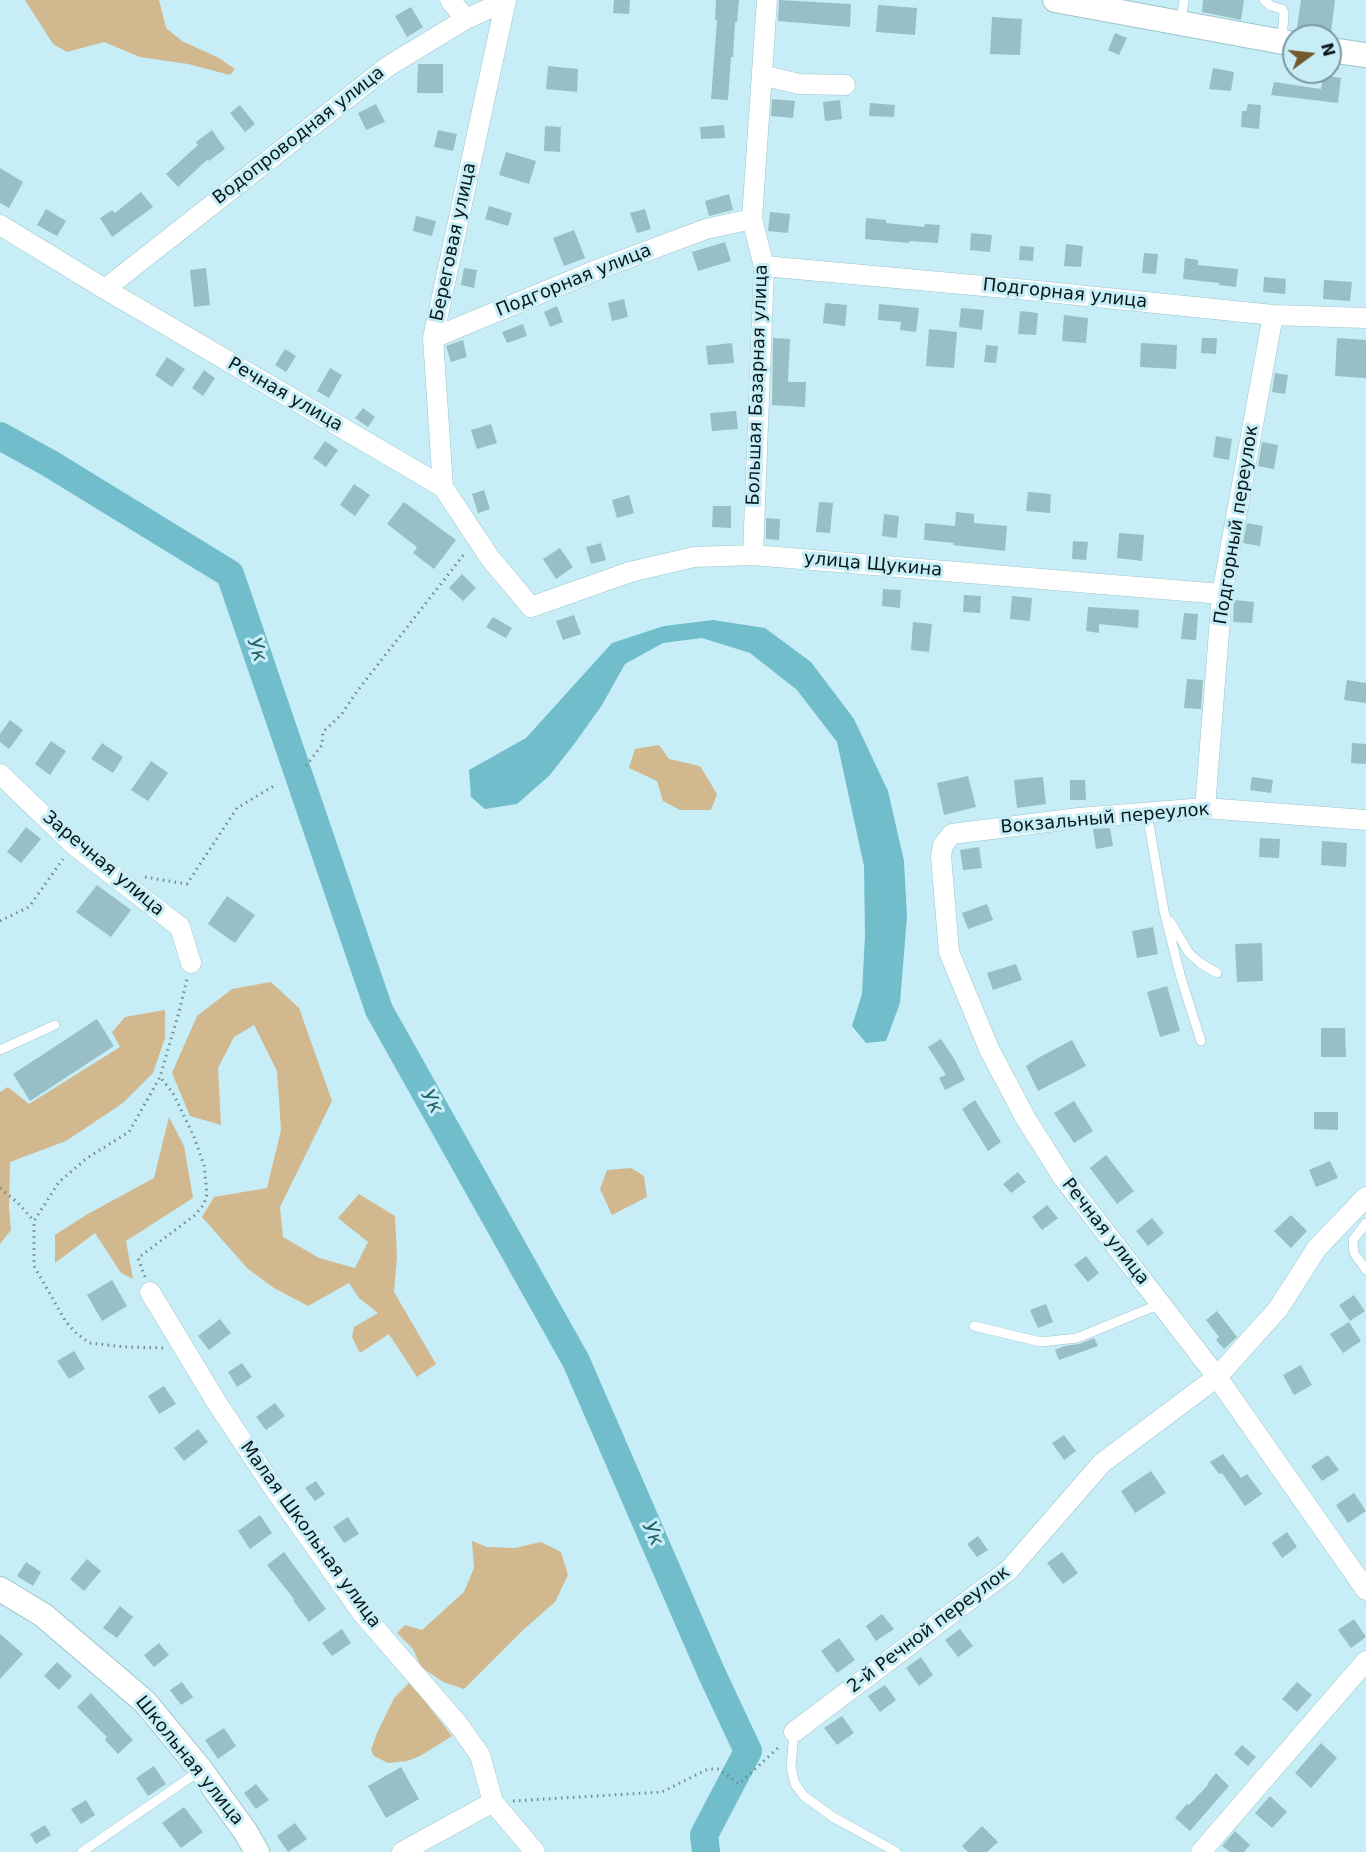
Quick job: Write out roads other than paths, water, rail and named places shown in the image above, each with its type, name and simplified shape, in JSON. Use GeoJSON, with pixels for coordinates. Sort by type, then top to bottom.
{"type":"FeatureCollection","features":[{"type":"Feature","properties":{"kind":"street"},"geometry":{"type":"LineString","coordinates":[[450,0],[466,19]]}},
{"type":"Feature","properties":{"kind":"street","name":"Большая Базарная улица"},"geometry":{"type":"LineString","coordinates":[[753,555],[764,266],[752,219],[767,0]]}},
{"type":"Feature","properties":{"kind":"street"},"geometry":{"type":"LineString","coordinates":[[1055,0],[1182,12],[1282,41]]}},
{"type":"Feature","properties":{"kind":"street","name":"Водопроводная улица"},"geometry":{"type":"LineString","coordinates":[[105,289],[387,67],[466,19],[506,1]]}},
{"type":"Feature","properties":{"kind":"street","name":"Береговая улица"},"geometry":{"type":"LineString","coordinates":[[442,487],[433,338],[506,1]]}},
{"type":"Feature","properties":{"kind":"street"},"geometry":{"type":"LineString","coordinates":[[1342,52],[1366,56]]}},
{"type":"Feature","properties":{"kind":"street"},"geometry":{"type":"LineString","coordinates":[[762,75],[799,84],[844,85]]}},
{"type":"Feature","properties":{"kind":"street","name":"Подгорная улица"},"geometry":{"type":"LineString","coordinates":[[433,338],[599,269],[706,229],[752,219]]}},
{"type":"Feature","properties":{"kind":"street","name":"Речная улица"},"geometry":{"type":"LineString","coordinates":[[0,225],[442,487],[490,558],[531,607]]}},
{"type":"Feature","properties":{"kind":"street","name":"Подгорная улица"},"geometry":{"type":"LineString","coordinates":[[764,266],[1273,315],[1366,318]]}},
{"type":"Feature","properties":{"kind":"street","name":"Подгорный переулок"},"geometry":{"type":"LineString","coordinates":[[1205,808],[1222,594],[1273,315]]}},
{"type":"Feature","properties":{"kind":"street","name":"улица Щукина"},"geometry":{"type":"LineString","coordinates":[[531,607],[630,572],[694,557],[753,555],[1222,594]]}},
{"type":"Feature","properties":{"kind":"street","name":"Заречная улица"},"geometry":{"type":"LineString","coordinates":[[0,774],[74,844],[180,927],[191,963]]}},
{"type":"Feature","properties":{"kind":"street","name":"Вокзальный переулок"},"geometry":{"type":"LineString","coordinates":[[952,834],[1079,818],[1205,808],[1366,820]]}},
{"type":"Feature","properties":{"kind":"street","name":"Речная улица"},"geometry":{"type":"LineString","coordinates":[[952,834],[943,845],[941,856],[949,952],[989,1049],[1026,1119],[1062,1176],[1217,1377],[1366,1590]]}},
{"type":"Feature","properties":{"kind":"street","name":"2-й Речной переулок"},"geometry":{"type":"LineString","coordinates":[[794,1732],[1009,1570],[1102,1463],[1217,1377],[1278,1309],[1317,1248],[1366,1197]]}},
{"type":"Feature","properties":{"kind":"street","name":"Малая Школьная улица"},"geometry":{"type":"LineString","coordinates":[[150,1292],[217,1404],[362,1613],[458,1724],[480,1755],[493,1802],[535,1852]]}},
{"type":"Feature","properties":{"kind":"street","name":"Школьная улица"},"geometry":{"type":"LineString","coordinates":[[0,1589],[43,1615],[145,1702],[201,1770],[245,1831],[257,1852]]}},
{"type":"Feature","properties":{"kind":"street"},"geometry":{"type":"LineString","coordinates":[[1201,1852],[1366,1661]]}},
{"type":"Feature","properties":{"kind":"street"},"geometry":{"type":"LineString","coordinates":[[402,1852],[493,1802]]}},
{"type":"Feature","properties":{"kind":"lane"},"geometry":{"type":"LineString","coordinates":[[1264,0],[1271,6],[1282,9],[1285,24]]}},
{"type":"Feature","properties":{"kind":"lane"},"geometry":{"type":"LineString","coordinates":[[1147,813],[1164,911],[1181,978],[1201,1041]]}},
{"type":"Feature","properties":{"kind":"lane"},"geometry":{"type":"LineString","coordinates":[[1164,911],[1189,953],[1217,973]]}},
{"type":"Feature","properties":{"kind":"lane"},"geometry":{"type":"LineString","coordinates":[[0,1050],[55,1025]]}},
{"type":"Feature","properties":{"kind":"lane"},"geometry":{"type":"LineString","coordinates":[[1366,1223],[1353,1240],[1354,1253],[1366,1270]]}},
{"type":"Feature","properties":{"kind":"lane"},"geometry":{"type":"LineString","coordinates":[[974,1326],[1041,1342],[1077,1338],[1160,1304]]}},
{"type":"Feature","properties":{"kind":"lane"},"geometry":{"type":"LineString","coordinates":[[794,1732],[791,1767],[795,1784],[804,1796],[832,1817],[896,1852]]}},
{"type":"Feature","properties":{"kind":"lane"},"geometry":{"type":"LineString","coordinates":[[82,1852],[201,1770]]}},
{"type":"Feature","properties":{"kind":"water"},"geometry":{"type":"Polygon","coordinates":[[[713,620],[765,628],[811,662],[854,719],[888,791],[904,861],[907,916],[900,1003],[886,1041],[866,1043],[852,1026],[862,994],[865,935],[864,866],[837,742],[797,690],[750,653],[702,638],[663,643],[625,664],[602,705],[575,743],[549,776],[517,804],[485,809],[471,797],[469,770],[526,738],[612,643],[664,626],[713,620]]]}},
{"type":"Feature","properties":{"kind":"waterway","name":"Ук"},"geometry":{"type":"LineString","coordinates":[[0,436],[49,463],[230,574],[379,1010],[576,1361],[711,1672],[748,1751],[704,1835],[706,1852]]}}]}
